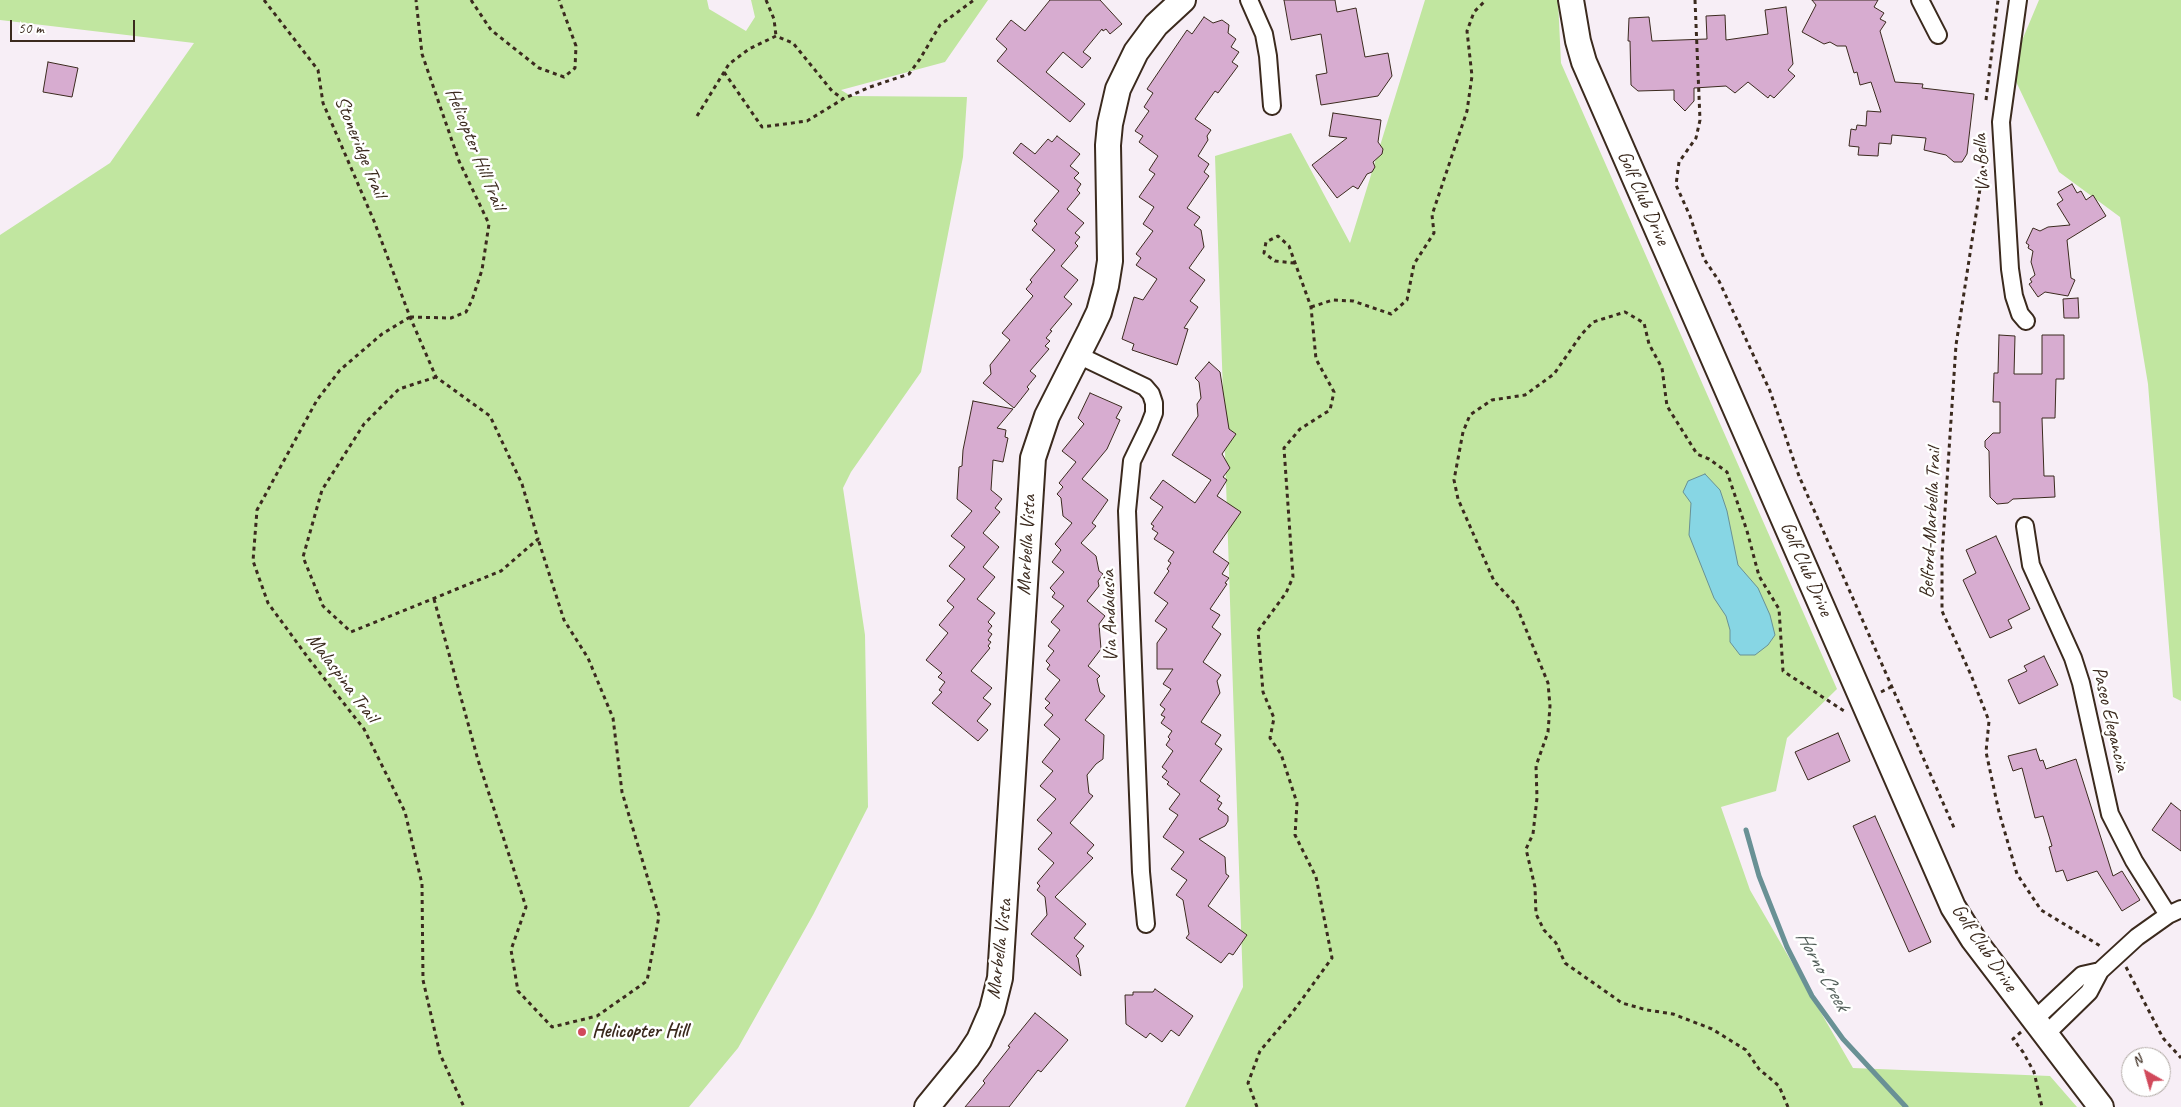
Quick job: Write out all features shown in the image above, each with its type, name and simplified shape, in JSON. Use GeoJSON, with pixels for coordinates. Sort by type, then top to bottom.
{"type":"FeatureCollection","features":[{"type":"Feature","properties":{"kind":"street","name":"Marbella Vista"},"geometry":{"type":"LineString","coordinates":[[926,1107],[968,1058],[980,1040],[992,1010],[998,987],[1003,956],[1033,458],[1047,416],[1099,312],[1106,286],[1110,261],[1108,145],[1110,124],[1118,89],[1136,52],[1147,36],[1165,15],[1183,0]]}},
{"type":"Feature","properties":{"kind":"street"},"geometry":{"type":"LineString","coordinates":[[1249,0],[1264,34],[1268,56],[1272,106]]}},
{"type":"Feature","properties":{"kind":"street","name":"Golf Club Drive"},"geometry":{"type":"LineString","coordinates":[[1571,0],[1578,41],[1584,62],[1953,907],[1973,938],[2101,1107]]}},
{"type":"Feature","properties":{"kind":"street"},"geometry":{"type":"LineString","coordinates":[[1920,0],[1938,35]]}},
{"type":"Feature","properties":{"kind":"street","name":"Via Bella"},"geometry":{"type":"LineString","coordinates":[[2018,0],[2001,122],[2010,269],[2014,296],[2020,314],[2026,321]]}},
{"type":"Feature","properties":{"kind":"street","name":"Via Andalusia"},"geometry":{"type":"LineString","coordinates":[[1078,355],[1145,387],[1151,394],[1154,403],[1154,413],[1149,426],[1132,460],[1127,511],[1141,872],[1146,924]]}},
{"type":"Feature","properties":{"kind":"street","name":"Paseo Elegancia"},"geometry":{"type":"LineString","coordinates":[[2025,526],[2031,565],[2073,658],[2082,683],[2110,814],[2134,861],[2175,912],[2137,937],[2100,971],[2082,976],[2040,1027]]}},
{"type":"Feature","properties":{"kind":"path","name":"Stoneridge Trail"},"geometry":{"type":"LineString","coordinates":[[264,0],[318,70],[323,104],[374,221],[410,317],[436,377]]}},
{"type":"Feature","properties":{"kind":"path","name":"Helicopter Hill Trail"},"geometry":{"type":"LineString","coordinates":[[410,317],[451,318],[466,312],[482,270],[489,224],[459,161],[422,54],[416,0]]}},
{"type":"Feature","properties":{"kind":"path"},"geometry":{"type":"LineString","coordinates":[[472,0],[491,30],[539,68],[564,77],[575,68],[576,46],[559,0]]}},
{"type":"Feature","properties":{"kind":"path"},"geometry":{"type":"LineString","coordinates":[[766,0],[774,19],[776,36]]}},
{"type":"Feature","properties":{"kind":"path"},"geometry":{"type":"LineString","coordinates":[[724,72],[762,127],[807,121],[844,99],[870,87],[909,74],[940,25],[974,0]]}},
{"type":"Feature","properties":{"kind":"path"},"geometry":{"type":"LineString","coordinates":[[1311,307],[1333,300],[1353,301],[1391,314],[1407,300],[1414,264],[1434,233],[1432,215],[1467,111],[1472,76],[1467,31],[1474,12],[1486,0]]}},
{"type":"Feature","properties":{"kind":"path"},"geometry":{"type":"LineString","coordinates":[[1695,0],[1700,120],[1696,138],[1679,162],[1676,185],[1690,216],[1704,259],[1719,281],[1770,391],[1799,476],[1955,830]]}},
{"type":"Feature","properties":{"kind":"path"},"geometry":{"type":"LineString","coordinates":[[1986,102],[1998,0]]}},
{"type":"Feature","properties":{"kind":"path"},"geometry":{"type":"LineString","coordinates":[[697,116],[729,64],[749,49],[776,36]]}},
{"type":"Feature","properties":{"kind":"path"},"geometry":{"type":"LineString","coordinates":[[776,36],[793,44],[832,90],[844,99]]}},
{"type":"Feature","properties":{"kind":"path","name":"Belford-Marbella Trail"},"geometry":{"type":"LineString","coordinates":[[1984,140],[1983,169],[1956,345],[1942,556],[1942,611],[1971,675],[1989,721],[1986,752],[1999,812],[2017,874],[2041,910],[2122,960],[2164,1038],[2181,1058]]}},
{"type":"Feature","properties":{"kind":"path"},"geometry":{"type":"LineString","coordinates":[[1257,1107],[1248,1083],[1260,1051],[1332,958],[1316,877],[1295,836],[1297,803],[1281,754],[1270,738],[1274,718],[1263,692],[1258,631],[1286,593],[1293,577],[1284,448],[1300,429],[1330,410],[1334,392],[1316,359],[1311,307],[1289,246],[1278,236],[1266,242],[1264,253],[1275,261],[1294,263]]}},
{"type":"Feature","properties":{"kind":"path"},"geometry":{"type":"LineString","coordinates":[[1788,1107],[1779,1086],[1759,1068],[1746,1050],[1712,1029],[1673,1014],[1648,1010],[1622,1002],[1565,963],[1556,943],[1544,930],[1536,914],[1535,887],[1526,849],[1533,834],[1537,798],[1536,766],[1548,732],[1550,706],[1548,683],[1516,605],[1494,581],[1458,499],[1454,480],[1463,432],[1470,415],[1492,400],[1525,395],[1554,374],[1581,335],[1594,322],[1625,312],[1644,323],[1649,344],[1662,368],[1667,406],[1697,454],[1727,472],[1748,532],[1760,576],[1779,609],[1783,670],[1844,711],[1891,687]]}},
{"type":"Feature","properties":{"kind":"path","name":"Malaspina Trail"},"geometry":{"type":"LineString","coordinates":[[410,317],[382,334],[340,370],[318,400],[257,510],[253,561],[268,603],[364,730],[405,812],[422,884],[423,980],[440,1054],[464,1107]]}},
{"type":"Feature","properties":{"kind":"path"},"geometry":{"type":"LineString","coordinates":[[434,599],[478,760],[526,907],[511,950],[518,991],[552,1027],[597,1016],[647,980],[660,916],[622,792],[613,718],[588,658],[564,620],[522,484],[490,416],[436,377],[400,388],[364,424],[322,490],[303,556],[323,606],[351,632],[501,571],[538,539]]}},
{"type":"Feature","properties":{"kind":"path"},"geometry":{"type":"LineString","coordinates":[[2040,1027],[2013,1040],[2023,1052],[2034,1072],[2042,1107]]}},
{"type":"Feature","properties":{"kind":"green space"},"geometry":{"type":"Polygon","coordinates":[[[0,0],[707,0],[709,9],[746,31],[755,17],[751,0],[988,0],[945,62],[841,90],[851,96],[967,97],[963,157],[921,372],[851,472],[843,488],[865,635],[868,807],[813,915],[738,1048],[689,1107],[0,1107],[0,235],[110,163],[194,43],[0,20],[0,0]]]}},
{"type":"Feature","properties":{"kind":"green space"},"geometry":{"type":"Polygon","coordinates":[[[1425,0],[1558,0],[1561,63],[1837,689],[1787,738],[1776,791],[1721,807],[1750,890],[1853,1068],[2050,1076],[2077,1107],[1185,1107],[1243,987],[1215,156],[1291,133],[1350,243],[1425,0]]]}},
{"type":"Feature","properties":{"kind":"green space"},"geometry":{"type":"Polygon","coordinates":[[[2039,0],[2181,0],[2181,701],[2173,697],[2148,384],[2120,217],[2059,172],[2010,69],[2039,0]]]}},
{"type":"Feature","properties":{"kind":"water"},"geometry":{"type":"Polygon","coordinates":[[[1705,474],[1720,490],[1727,511],[1738,565],[1758,588],[1770,615],[1775,635],[1768,645],[1755,655],[1740,655],[1730,642],[1730,630],[1726,616],[1714,598],[1689,535],[1691,503],[1683,492],[1688,481],[1705,474]]]}},
{"type":"Feature","properties":{"kind":"building"},"geometry":{"type":"Polygon","coordinates":[[[1050,0],[1100,0],[1122,24],[1110,34],[1106,29],[1103,31],[1102,29],[1083,52],[1091,58],[1082,68],[1063,52],[1046,72],[1085,104],[1070,122],[997,61],[1007,49],[996,39],[1011,20],[1025,31],[1050,0]]]}},
{"type":"Feature","properties":{"kind":"building"},"geometry":{"type":"Polygon","coordinates":[[[1284,0],[1335,0],[1337,12],[1356,8],[1365,57],[1388,53],[1392,76],[1378,96],[1321,105],[1316,75],[1327,73],[1321,34],[1291,40],[1284,0]]]}},
{"type":"Feature","properties":{"kind":"building"},"geometry":{"type":"Polygon","coordinates":[[[1812,0],[1878,0],[1874,7],[1884,13],[1880,19],[1886,22],[1880,31],[1895,82],[1923,84],[1922,88],[1974,94],[1967,154],[1962,162],[1954,162],[1946,155],[1924,150],[1926,138],[1892,135],[1891,144],[1879,143],[1878,156],[1858,155],[1859,147],[1849,146],[1851,129],[1856,130],[1857,125],[1866,126],[1867,111],[1881,112],[1871,82],[1860,85],[1857,72],[1854,73],[1846,46],[1837,46],[1830,42],[1824,44],[1802,32],[1816,5],[1812,0]]]}},
{"type":"Feature","properties":{"kind":"building"},"geometry":{"type":"Polygon","coordinates":[[[1786,7],[1793,64],[1788,70],[1795,76],[1774,98],[1770,95],[1768,98],[1748,82],[1735,93],[1726,86],[1694,88],[1694,101],[1685,111],[1674,100],[1674,90],[1638,91],[1631,85],[1630,41],[1628,41],[1629,18],[1649,17],[1652,41],[1707,39],[1706,16],[1725,15],[1726,40],[1768,34],[1765,10],[1786,7]]]}},
{"type":"Feature","properties":{"kind":"building"},"geometry":{"type":"Polygon","coordinates":[[[1204,17],[1213,23],[1222,20],[1229,25],[1228,33],[1236,39],[1231,47],[1239,52],[1232,62],[1238,66],[1218,93],[1215,91],[1195,119],[1211,130],[1207,136],[1208,140],[1198,156],[1209,164],[1204,172],[1209,176],[1187,208],[1200,217],[1194,225],[1201,230],[1204,247],[1189,268],[1205,280],[1190,301],[1198,307],[1184,328],[1188,329],[1177,365],[1132,350],[1134,344],[1122,339],[1134,297],[1143,300],[1157,279],[1136,265],[1141,258],[1136,254],[1153,231],[1143,224],[1154,207],[1139,197],[1155,174],[1149,170],[1158,156],[1139,142],[1143,136],[1135,131],[1149,111],[1144,107],[1153,93],[1147,89],[1187,30],[1192,34],[1204,17]]]}},
{"type":"Feature","properties":{"kind":"building"},"geometry":{"type":"Polygon","coordinates":[[[48,62],[78,68],[72,97],[43,92],[48,62]]]}},
{"type":"Feature","properties":{"kind":"building"},"geometry":{"type":"Polygon","coordinates":[[[1333,113],[1381,120],[1378,142],[1383,149],[1382,154],[1373,162],[1375,167],[1372,172],[1367,174],[1358,189],[1353,186],[1337,198],[1312,165],[1347,138],[1329,136],[1333,113]]]}},
{"type":"Feature","properties":{"kind":"building"},"geometry":{"type":"Polygon","coordinates":[[[1057,136],[1080,154],[1070,166],[1079,173],[1074,178],[1081,184],[1077,190],[1080,193],[1067,209],[1084,223],[1075,233],[1080,237],[1075,243],[1078,246],[1061,266],[1078,280],[1064,297],[1072,304],[1050,330],[1052,331],[1046,338],[1050,341],[1045,346],[1049,349],[1030,371],[1036,376],[1027,387],[1029,389],[1014,408],[983,383],[991,374],[990,365],[1010,340],[1002,333],[1033,296],[1026,289],[1032,282],[1030,280],[1055,250],[1032,230],[1037,224],[1034,221],[1059,191],[1013,153],[1021,143],[1035,154],[1048,139],[1052,142],[1057,136]]]}},
{"type":"Feature","properties":{"kind":"building"},"geometry":{"type":"Polygon","coordinates":[[[2072,184],[2077,193],[2081,191],[2086,200],[2093,195],[2106,216],[2067,240],[2071,278],[2075,280],[2068,296],[2045,292],[2038,297],[2029,284],[2032,282],[2030,279],[2035,275],[2031,262],[2033,251],[2028,248],[2029,245],[2026,243],[2033,228],[2040,231],[2048,227],[2070,225],[2057,204],[2063,200],[2058,192],[2072,184]]]}},
{"type":"Feature","properties":{"kind":"building"},"geometry":{"type":"Polygon","coordinates":[[[2078,298],[2079,318],[2064,318],[2063,299],[2078,298]]]}},
{"type":"Feature","properties":{"kind":"building"},"geometry":{"type":"Polygon","coordinates":[[[1999,335],[2015,336],[2014,374],[2042,374],[2042,335],[2064,335],[2064,379],[2056,379],[2055,418],[2042,418],[2044,476],[2054,476],[2055,497],[2013,499],[2008,503],[1997,504],[1990,497],[1989,451],[1985,447],[1985,441],[1993,433],[2000,433],[2000,402],[1993,402],[1994,373],[1998,373],[1999,335]]]}},
{"type":"Feature","properties":{"kind":"building"},"geometry":{"type":"Polygon","coordinates":[[[1209,362],[1220,372],[1229,429],[1236,434],[1222,454],[1230,468],[1223,477],[1227,480],[1217,496],[1241,512],[1213,552],[1229,563],[1222,574],[1229,578],[1210,609],[1220,615],[1212,627],[1221,634],[1203,662],[1221,675],[1217,681],[1220,693],[1201,722],[1221,735],[1215,744],[1222,749],[1200,781],[1220,796],[1217,800],[1222,803],[1218,809],[1228,816],[1225,826],[1199,839],[1225,857],[1226,874],[1229,876],[1208,906],[1247,935],[1233,955],[1229,953],[1221,963],[1186,938],[1189,934],[1183,900],[1176,895],[1187,880],[1171,869],[1184,852],[1163,837],[1178,815],[1169,809],[1180,794],[1167,784],[1169,782],[1162,777],[1167,771],[1162,767],[1173,751],[1166,745],[1172,731],[1161,723],[1165,717],[1161,715],[1165,709],[1160,705],[1171,689],[1163,684],[1173,669],[1157,669],[1157,643],[1167,629],[1155,621],[1168,603],[1154,593],[1169,571],[1167,569],[1171,563],[1168,561],[1174,552],[1154,539],[1158,533],[1152,529],[1154,526],[1151,524],[1163,507],[1150,498],[1163,480],[1195,503],[1211,480],[1172,455],[1198,416],[1197,404],[1201,398],[1199,382],[1195,378],[1209,362]]]}},
{"type":"Feature","properties":{"kind":"building"},"geometry":{"type":"Polygon","coordinates":[[[1090,393],[1122,407],[1116,418],[1120,420],[1107,449],[1082,479],[1108,500],[1092,523],[1096,526],[1081,543],[1096,556],[1099,571],[1103,574],[1098,581],[1099,586],[1087,601],[1105,616],[1099,624],[1101,649],[1088,666],[1100,676],[1097,679],[1100,692],[1105,696],[1085,720],[1104,735],[1103,759],[1087,775],[1089,793],[1093,796],[1070,823],[1094,845],[1087,853],[1093,858],[1055,897],[1086,924],[1074,938],[1084,946],[1076,956],[1081,976],[1031,934],[1047,915],[1045,897],[1037,890],[1040,886],[1037,883],[1054,863],[1038,849],[1052,833],[1037,820],[1056,799],[1040,786],[1053,771],[1042,762],[1060,739],[1044,725],[1053,715],[1045,708],[1050,703],[1045,699],[1060,680],[1047,669],[1050,665],[1046,661],[1054,651],[1048,646],[1060,630],[1051,622],[1064,606],[1052,597],[1055,593],[1050,588],[1064,572],[1052,562],[1061,550],[1055,544],[1072,523],[1063,516],[1061,498],[1057,494],[1063,487],[1059,483],[1076,462],[1062,451],[1084,424],[1078,418],[1090,393]]]}},
{"type":"Feature","properties":{"kind":"building"},"geometry":{"type":"Polygon","coordinates":[[[973,401],[1013,409],[997,428],[1006,430],[1005,437],[1008,438],[1003,462],[993,460],[991,490],[1002,499],[995,508],[1000,512],[983,533],[999,547],[983,567],[995,577],[977,599],[995,613],[988,622],[992,626],[988,631],[992,634],[988,640],[991,642],[988,646],[990,648],[971,671],[992,688],[983,698],[991,704],[977,721],[988,730],[978,741],[932,703],[942,692],[939,690],[945,682],[938,677],[942,673],[926,660],[948,633],[939,625],[954,607],[947,601],[965,579],[949,566],[965,547],[951,536],[972,511],[957,499],[959,467],[962,466],[963,450],[973,401]]]}},
{"type":"Feature","properties":{"kind":"building"},"geometry":{"type":"Polygon","coordinates":[[[1996,536],[2030,609],[2008,620],[2012,628],[1990,638],[1963,580],[1976,573],[1966,550],[1996,536]]]}},
{"type":"Feature","properties":{"kind":"building"},"geometry":{"type":"Polygon","coordinates":[[[2044,656],[2058,685],[2019,704],[2008,680],[2027,671],[2024,666],[2044,656]]]}},
{"type":"Feature","properties":{"kind":"building"},"geometry":{"type":"Polygon","coordinates":[[[1838,733],[1850,761],[1808,780],[1795,752],[1838,733]]]}},
{"type":"Feature","properties":{"kind":"building"},"geometry":{"type":"Polygon","coordinates":[[[2036,749],[2040,761],[2043,760],[2046,769],[2076,759],[2113,876],[2122,871],[2140,900],[2122,911],[2097,871],[2067,881],[2063,870],[2056,872],[2049,847],[2052,846],[2043,816],[2035,818],[2022,768],[2013,771],[2008,756],[2036,749]]]}},
{"type":"Feature","properties":{"kind":"building"},"geometry":{"type":"Polygon","coordinates":[[[2171,803],[2181,811],[2181,851],[2152,830],[2171,803]]]}},
{"type":"Feature","properties":{"kind":"building"},"geometry":{"type":"Polygon","coordinates":[[[1875,816],[1931,942],[1909,952],[1853,826],[1875,816]]]}},
{"type":"Feature","properties":{"kind":"building"},"geometry":{"type":"Polygon","coordinates":[[[1155,989],[1193,1016],[1179,1036],[1171,1030],[1162,1042],[1150,1033],[1146,1038],[1126,1024],[1125,995],[1133,995],[1133,992],[1153,992],[1155,989]]]}},
{"type":"Feature","properties":{"kind":"building"},"geometry":{"type":"Polygon","coordinates":[[[1035,1013],[1068,1040],[1041,1072],[1038,1070],[1009,1107],[965,1107],[985,1083],[983,1081],[1010,1047],[1008,1046],[1035,1013]]]}},
{"type":"Feature","properties":{"kind":"waterway","name":"Horno Creek"},"geometry":{"type":"LineString","coordinates":[[1746,830],[1759,876],[1787,947],[1812,996],[1843,1039],[1906,1107]]}},
{"type":"Feature","properties":{"kind":"place","name":"Helicopter Hill"},"geometry":{"type":"Point","coordinates":[582,1032]}}]}
